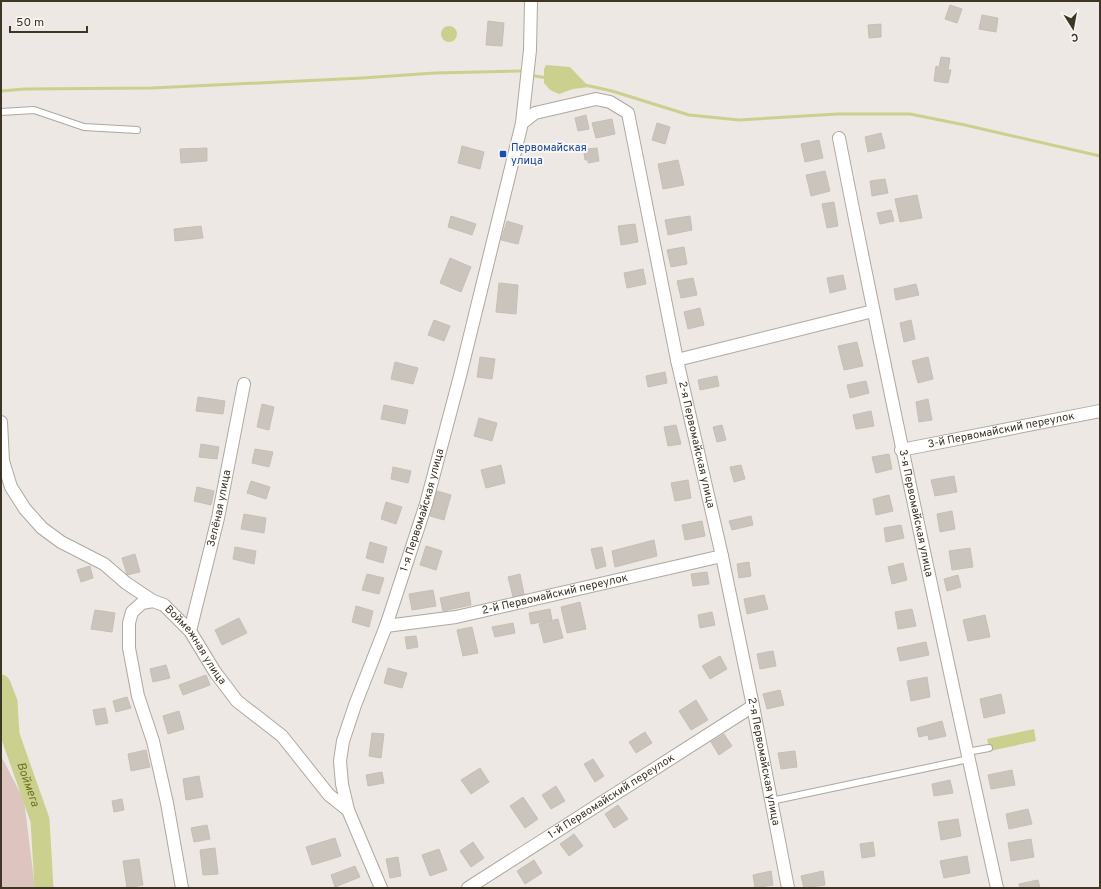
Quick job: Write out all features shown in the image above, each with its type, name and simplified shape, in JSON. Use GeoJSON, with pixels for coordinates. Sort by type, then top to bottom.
{"type":"FeatureCollection","features":[{"type":"Feature","properties":{"kind":"street","name":"1-я Первомайская улица"},"geometry":{"type":"LineString","coordinates":[[381,888],[348,810],[342,784],[340,761],[343,741],[355,705],[386,626],[426,504],[460,376],[522,123],[530,50],[528,31],[531,1]]}},
{"type":"Feature","properties":{"kind":"street","name":"2-я Первомайская улица"},"geometry":{"type":"LineString","coordinates":[[522,123],[535,113],[596,100],[610,102],[628,113],[677,360],[722,556],[753,706],[788,888]]}},
{"type":"Feature","properties":{"kind":"street","name":"3-я Первомайская улица"},"geometry":{"type":"LineString","coordinates":[[839,138],[901,450],[997,888]]}},
{"type":"Feature","properties":{"kind":"street"},"geometry":{"type":"LineString","coordinates":[[677,360],[873,312]]}},
{"type":"Feature","properties":{"kind":"street","name":"Зелёная улица"},"geometry":{"type":"LineString","coordinates":[[190,631],[218,518],[244,384]]}},
{"type":"Feature","properties":{"kind":"street","name":"3-й Первомайский переулок"},"geometry":{"type":"LineString","coordinates":[[901,450],[1100,411]]}},
{"type":"Feature","properties":{"kind":"street"},"geometry":{"type":"LineString","coordinates":[[1,422],[3,461],[11,487],[25,510],[42,528],[61,542],[104,564],[126,583],[153,601]]}},
{"type":"Feature","properties":{"kind":"street","name":"2-й Первомайский переулок"},"geometry":{"type":"LineString","coordinates":[[386,626],[456,617],[722,556]]}},
{"type":"Feature","properties":{"kind":"street","name":"Воймежная улица"},"geometry":{"type":"LineString","coordinates":[[182,888],[167,803],[153,741],[138,696],[129,648],[129,623],[132,612],[142,603],[153,601],[164,606],[190,631],[215,672],[237,701],[282,736],[329,795],[348,810]]}},
{"type":"Feature","properties":{"kind":"street","name":"1-й Первомайский переулок"},"geometry":{"type":"LineString","coordinates":[[468,888],[753,706]]}},
{"type":"Feature","properties":{"kind":"lane"},"geometry":{"type":"LineString","coordinates":[[1,112],[34,110],[84,127],[137,130]]}},
{"type":"Feature","properties":{"kind":"lane"},"geometry":{"type":"LineString","coordinates":[[771,800],[968,756],[989,748]]}},
{"type":"Feature","properties":{"kind":"shaded area"},"geometry":{"type":"Polygon","coordinates":[[[449,26],[455,28],[457,34],[455,40],[449,42],[443,40],[441,34],[443,28],[449,26]]]}},
{"type":"Feature","properties":{"kind":"shaded area"},"geometry":{"type":"Polygon","coordinates":[[[546,65],[570,67],[589,87],[573,89],[559,94],[550,90],[544,83],[544,69],[546,65]]]}},
{"type":"Feature","properties":{"kind":"shaded area"},"geometry":{"type":"Polygon","coordinates":[[[1034,729],[1036,741],[990,751],[987,739],[1034,729]]]}},
{"type":"Feature","properties":{"kind":"shaded area"},"geometry":{"type":"Polygon","coordinates":[[[1,756],[24,800],[35,888],[1,888],[1,756]]]}},
{"type":"Feature","properties":{"kind":"building"},"geometry":{"type":"Polygon","coordinates":[[[950,5],[962,9],[957,23],[945,19],[950,5]]]}},
{"type":"Feature","properties":{"kind":"building"},"geometry":{"type":"Polygon","coordinates":[[[982,15],[998,18],[996,32],[979,29],[982,15]]]}},
{"type":"Feature","properties":{"kind":"building"},"geometry":{"type":"Polygon","coordinates":[[[488,21],[504,23],[502,46],[486,45],[488,21]]]}},
{"type":"Feature","properties":{"kind":"building"},"geometry":{"type":"Polygon","coordinates":[[[881,24],[881,37],[869,38],[868,25],[881,24]]]}},
{"type":"Feature","properties":{"kind":"building"},"geometry":{"type":"Polygon","coordinates":[[[941,57],[950,58],[948,70],[951,70],[948,83],[934,81],[936,66],[939,67],[941,57]]]}},
{"type":"Feature","properties":{"kind":"building"},"geometry":{"type":"Polygon","coordinates":[[[586,115],[589,129],[578,131],[575,118],[586,115]]]}},
{"type":"Feature","properties":{"kind":"building"},"geometry":{"type":"Polygon","coordinates":[[[612,119],[615,134],[596,138],[592,123],[612,119]]]}},
{"type":"Feature","properties":{"kind":"building"},"geometry":{"type":"Polygon","coordinates":[[[657,123],[670,127],[665,144],[652,140],[657,123]]]}},
{"type":"Feature","properties":{"kind":"building"},"geometry":{"type":"Polygon","coordinates":[[[881,133],[885,148],[868,152],[865,137],[881,133]]]}},
{"type":"Feature","properties":{"kind":"building"},"geometry":{"type":"Polygon","coordinates":[[[819,140],[823,158],[805,162],[801,144],[819,140]]]}},
{"type":"Feature","properties":{"kind":"building"},"geometry":{"type":"Polygon","coordinates":[[[462,146],[484,152],[480,169],[458,163],[462,146]]]}},
{"type":"Feature","properties":{"kind":"building"},"geometry":{"type":"Polygon","coordinates":[[[207,148],[207,161],[181,163],[180,149],[207,148]]]}},
{"type":"Feature","properties":{"kind":"building"},"geometry":{"type":"Polygon","coordinates":[[[597,148],[599,161],[588,163],[588,160],[585,160],[584,153],[588,152],[587,149],[597,148]]]}},
{"type":"Feature","properties":{"kind":"building"},"geometry":{"type":"Polygon","coordinates":[[[678,160],[684,185],[663,189],[658,164],[678,160]]]}},
{"type":"Feature","properties":{"kind":"building"},"geometry":{"type":"Polygon","coordinates":[[[825,171],[830,191],[811,196],[806,175],[825,171]]]}},
{"type":"Feature","properties":{"kind":"building"},"geometry":{"type":"Polygon","coordinates":[[[885,179],[888,193],[872,196],[870,181],[885,179]]]}},
{"type":"Feature","properties":{"kind":"building"},"geometry":{"type":"Polygon","coordinates":[[[917,195],[922,218],[900,222],[895,199],[917,195]]]}},
{"type":"Feature","properties":{"kind":"building"},"geometry":{"type":"Polygon","coordinates":[[[834,202],[838,226],[827,228],[822,204],[834,202]]]}},
{"type":"Feature","properties":{"kind":"building"},"geometry":{"type":"Polygon","coordinates":[[[891,210],[894,221],[880,224],[877,213],[891,210]]]}},
{"type":"Feature","properties":{"kind":"building"},"geometry":{"type":"Polygon","coordinates":[[[451,216],[476,224],[472,235],[448,227],[451,216]]]}},
{"type":"Feature","properties":{"kind":"building"},"geometry":{"type":"Polygon","coordinates":[[[690,216],[692,230],[668,235],[665,220],[690,216]]]}},
{"type":"Feature","properties":{"kind":"building"},"geometry":{"type":"Polygon","coordinates":[[[507,221],[523,226],[518,244],[501,240],[507,221]]]}},
{"type":"Feature","properties":{"kind":"building"},"geometry":{"type":"Polygon","coordinates":[[[635,224],[638,242],[621,245],[618,226],[635,224]]]}},
{"type":"Feature","properties":{"kind":"building"},"geometry":{"type":"Polygon","coordinates":[[[201,226],[203,238],[175,241],[174,229],[201,226]]]}},
{"type":"Feature","properties":{"kind":"building"},"geometry":{"type":"Polygon","coordinates":[[[684,247],[687,264],[671,267],[667,250],[684,247]]]}},
{"type":"Feature","properties":{"kind":"building"},"geometry":{"type":"Polygon","coordinates":[[[450,258],[471,267],[461,292],[440,283],[450,258]]]}},
{"type":"Feature","properties":{"kind":"building"},"geometry":{"type":"Polygon","coordinates":[[[643,269],[646,284],[627,288],[624,273],[643,269]]]}},
{"type":"Feature","properties":{"kind":"building"},"geometry":{"type":"Polygon","coordinates":[[[843,275],[846,289],[830,293],[827,278],[843,275]]]}},
{"type":"Feature","properties":{"kind":"building"},"geometry":{"type":"Polygon","coordinates":[[[693,278],[697,295],[681,298],[677,281],[693,278]]]}},
{"type":"Feature","properties":{"kind":"building"},"geometry":{"type":"Polygon","coordinates":[[[499,283],[518,285],[516,314],[496,312],[499,283]]]}},
{"type":"Feature","properties":{"kind":"building"},"geometry":{"type":"Polygon","coordinates":[[[916,284],[919,295],[896,300],[894,289],[916,284]]]}},
{"type":"Feature","properties":{"kind":"building"},"geometry":{"type":"Polygon","coordinates":[[[700,308],[704,325],[688,329],[684,312],[700,308]]]}},
{"type":"Feature","properties":{"kind":"building"},"geometry":{"type":"Polygon","coordinates":[[[434,320],[450,326],[444,341],[428,335],[434,320]]]}},
{"type":"Feature","properties":{"kind":"building"},"geometry":{"type":"Polygon","coordinates":[[[911,320],[915,339],[904,342],[900,323],[911,320]]]}},
{"type":"Feature","properties":{"kind":"building"},"geometry":{"type":"Polygon","coordinates":[[[857,342],[863,366],[844,370],[838,346],[857,342]]]}},
{"type":"Feature","properties":{"kind":"building"},"geometry":{"type":"Polygon","coordinates":[[[480,357],[495,359],[492,379],[477,377],[480,357]]]}},
{"type":"Feature","properties":{"kind":"building"},"geometry":{"type":"Polygon","coordinates":[[[928,357],[933,379],[918,383],[912,361],[928,357]]]}},
{"type":"Feature","properties":{"kind":"building"},"geometry":{"type":"Polygon","coordinates":[[[395,362],[418,368],[413,384],[391,379],[395,362]]]}},
{"type":"Feature","properties":{"kind":"building"},"geometry":{"type":"Polygon","coordinates":[[[665,372],[667,383],[648,387],[646,376],[665,372]]]}},
{"type":"Feature","properties":{"kind":"building"},"geometry":{"type":"Polygon","coordinates":[[[717,376],[719,386],[700,390],[698,380],[717,376]]]}},
{"type":"Feature","properties":{"kind":"building"},"geometry":{"type":"Polygon","coordinates":[[[866,381],[869,393],[850,398],[847,385],[866,381]]]}},
{"type":"Feature","properties":{"kind":"building"},"geometry":{"type":"Polygon","coordinates":[[[198,397],[225,401],[223,414],[196,411],[198,397]]]}},
{"type":"Feature","properties":{"kind":"building"},"geometry":{"type":"Polygon","coordinates":[[[928,399],[932,420],[919,422],[916,402],[928,399]]]}},
{"type":"Feature","properties":{"kind":"building"},"geometry":{"type":"Polygon","coordinates":[[[262,404],[274,407],[269,430],[257,427],[262,404]]]}},
{"type":"Feature","properties":{"kind":"building"},"geometry":{"type":"Polygon","coordinates":[[[384,405],[408,410],[405,424],[381,419],[384,405]]]}},
{"type":"Feature","properties":{"kind":"building"},"geometry":{"type":"Polygon","coordinates":[[[871,411],[874,426],[856,429],[853,415],[871,411]]]}},
{"type":"Feature","properties":{"kind":"building"},"geometry":{"type":"Polygon","coordinates":[[[479,418],[497,423],[492,441],[474,436],[479,418]]]}},
{"type":"Feature","properties":{"kind":"building"},"geometry":{"type":"Polygon","coordinates":[[[676,425],[681,444],[668,446],[664,427],[676,425]]]}},
{"type":"Feature","properties":{"kind":"building"},"geometry":{"type":"Polygon","coordinates":[[[722,425],[726,440],[717,442],[713,427],[722,425]]]}},
{"type":"Feature","properties":{"kind":"building"},"geometry":{"type":"Polygon","coordinates":[[[201,444],[219,447],[217,459],[199,457],[201,444]]]}},
{"type":"Feature","properties":{"kind":"building"},"geometry":{"type":"Polygon","coordinates":[[[255,449],[273,452],[269,467],[252,463],[255,449]]]}},
{"type":"Feature","properties":{"kind":"building"},"geometry":{"type":"Polygon","coordinates":[[[889,454],[892,469],[876,473],[872,457],[889,454]]]}},
{"type":"Feature","properties":{"kind":"building"},"geometry":{"type":"Polygon","coordinates":[[[501,465],[505,483],[486,488],[481,470],[501,465]]]}},
{"type":"Feature","properties":{"kind":"building"},"geometry":{"type":"Polygon","coordinates":[[[741,465],[745,479],[734,482],[730,467],[741,465]]]}},
{"type":"Feature","properties":{"kind":"building"},"geometry":{"type":"Polygon","coordinates":[[[393,467],[411,471],[408,483],[391,479],[393,467]]]}},
{"type":"Feature","properties":{"kind":"building"},"geometry":{"type":"Polygon","coordinates":[[[954,476],[957,492],[935,496],[931,480],[954,476]]]}},
{"type":"Feature","properties":{"kind":"building"},"geometry":{"type":"Polygon","coordinates":[[[688,480],[691,498],[675,501],[671,483],[688,480]]]}},
{"type":"Feature","properties":{"kind":"building"},"geometry":{"type":"Polygon","coordinates":[[[251,481],[270,487],[266,499],[247,493],[251,481]]]}},
{"type":"Feature","properties":{"kind":"building"},"geometry":{"type":"Polygon","coordinates":[[[197,487],[214,491],[211,505],[194,501],[197,487]]]}},
{"type":"Feature","properties":{"kind":"building"},"geometry":{"type":"Polygon","coordinates":[[[437,491],[451,495],[444,520],[430,516],[437,491]]]}},
{"type":"Feature","properties":{"kind":"building"},"geometry":{"type":"Polygon","coordinates":[[[889,495],[893,511],[876,515],[873,499],[889,495]]]}},
{"type":"Feature","properties":{"kind":"building"},"geometry":{"type":"Polygon","coordinates":[[[386,502],[402,507],[396,524],[381,519],[386,502]]]}},
{"type":"Feature","properties":{"kind":"building"},"geometry":{"type":"Polygon","coordinates":[[[952,511],[955,529],[940,532],[937,514],[952,511]]]}},
{"type":"Feature","properties":{"kind":"building"},"geometry":{"type":"Polygon","coordinates":[[[244,514],[266,518],[264,533],[241,529],[244,514]]]}},
{"type":"Feature","properties":{"kind":"building"},"geometry":{"type":"Polygon","coordinates":[[[751,516],[753,525],[732,530],[729,521],[751,516]]]}},
{"type":"Feature","properties":{"kind":"building"},"geometry":{"type":"Polygon","coordinates":[[[702,521],[705,536],[685,540],[682,525],[702,521]]]}},
{"type":"Feature","properties":{"kind":"building"},"geometry":{"type":"Polygon","coordinates":[[[901,525],[904,538],[886,542],[884,528],[901,525]]]}},
{"type":"Feature","properties":{"kind":"building"},"geometry":{"type":"Polygon","coordinates":[[[654,540],[657,556],[615,567],[612,551],[654,540]]]}},
{"type":"Feature","properties":{"kind":"building"},"geometry":{"type":"Polygon","coordinates":[[[370,542],[387,547],[383,563],[366,558],[370,542]]]}},
{"type":"Feature","properties":{"kind":"building"},"geometry":{"type":"Polygon","coordinates":[[[426,546],[442,551],[436,570],[420,565],[426,546]]]}},
{"type":"Feature","properties":{"kind":"building"},"geometry":{"type":"Polygon","coordinates":[[[235,547],[256,551],[254,564],[233,559],[235,547]]]}},
{"type":"Feature","properties":{"kind":"building"},"geometry":{"type":"Polygon","coordinates":[[[602,547],[606,566],[596,569],[591,549],[602,547]]]}},
{"type":"Feature","properties":{"kind":"building"},"geometry":{"type":"Polygon","coordinates":[[[970,548],[973,567],[952,570],[949,551],[970,548]]]}},
{"type":"Feature","properties":{"kind":"building"},"geometry":{"type":"Polygon","coordinates":[[[135,554],[140,572],[127,575],[122,558],[135,554]]]}},
{"type":"Feature","properties":{"kind":"building"},"geometry":{"type":"Polygon","coordinates":[[[749,562],[751,576],[739,578],[737,564],[749,562]]]}},
{"type":"Feature","properties":{"kind":"building"},"geometry":{"type":"Polygon","coordinates":[[[903,563],[907,580],[892,584],[888,567],[903,563]]]}},
{"type":"Feature","properties":{"kind":"building"},"geometry":{"type":"Polygon","coordinates":[[[90,566],[93,578],[81,582],[77,570],[90,566]]]}},
{"type":"Feature","properties":{"kind":"building"},"geometry":{"type":"Polygon","coordinates":[[[707,572],[709,584],[693,586],[691,574],[707,572]]]}},
{"type":"Feature","properties":{"kind":"building"},"geometry":{"type":"Polygon","coordinates":[[[367,574],[384,578],[379,594],[362,590],[367,574]]]}},
{"type":"Feature","properties":{"kind":"building"},"geometry":{"type":"Polygon","coordinates":[[[520,574],[524,594],[513,597],[508,577],[520,574]]]}},
{"type":"Feature","properties":{"kind":"building"},"geometry":{"type":"Polygon","coordinates":[[[958,575],[961,587],[947,591],[944,579],[958,575]]]}},
{"type":"Feature","properties":{"kind":"building"},"geometry":{"type":"Polygon","coordinates":[[[433,590],[436,606],[412,610],[409,594],[433,590]]]}},
{"type":"Feature","properties":{"kind":"building"},"geometry":{"type":"Polygon","coordinates":[[[469,592],[471,605],[443,611],[440,598],[469,592]]]}},
{"type":"Feature","properties":{"kind":"building"},"geometry":{"type":"Polygon","coordinates":[[[764,595],[768,609],[747,614],[744,599],[764,595]]]}},
{"type":"Feature","properties":{"kind":"building"},"geometry":{"type":"Polygon","coordinates":[[[580,602],[586,629],[567,633],[561,607],[580,602]]]}},
{"type":"Feature","properties":{"kind":"building"},"geometry":{"type":"Polygon","coordinates":[[[356,606],[373,611],[369,627],[352,622],[356,606]]]}},
{"type":"Feature","properties":{"kind":"building"},"geometry":{"type":"Polygon","coordinates":[[[550,609],[552,620],[531,624],[529,613],[550,609]]]}},
{"type":"Feature","properties":{"kind":"building"},"geometry":{"type":"Polygon","coordinates":[[[912,609],[916,626],[898,629],[895,612],[912,609]]]}},
{"type":"Feature","properties":{"kind":"building"},"geometry":{"type":"Polygon","coordinates":[[[95,610],[115,613],[112,632],[91,629],[95,610]]]}},
{"type":"Feature","properties":{"kind":"building"},"geometry":{"type":"Polygon","coordinates":[[[712,612],[715,625],[700,628],[698,615],[712,612]]]}},
{"type":"Feature","properties":{"kind":"building"},"geometry":{"type":"Polygon","coordinates":[[[985,615],[990,637],[968,641],[963,620],[985,615]]]}},
{"type":"Feature","properties":{"kind":"building"},"geometry":{"type":"Polygon","coordinates":[[[239,618],[247,633],[222,645],[215,630],[239,618]]]}},
{"type":"Feature","properties":{"kind":"building"},"geometry":{"type":"Polygon","coordinates":[[[558,619],[563,638],[544,643],[539,624],[558,619]]]}},
{"type":"Feature","properties":{"kind":"building"},"geometry":{"type":"Polygon","coordinates":[[[513,623],[515,633],[495,637],[492,627],[513,623]]]}},
{"type":"Feature","properties":{"kind":"building"},"geometry":{"type":"Polygon","coordinates":[[[472,627],[478,653],[463,656],[457,630],[472,627]]]}},
{"type":"Feature","properties":{"kind":"building"},"geometry":{"type":"Polygon","coordinates":[[[416,636],[418,647],[407,649],[405,637],[416,636]]]}},
{"type":"Feature","properties":{"kind":"building"},"geometry":{"type":"Polygon","coordinates":[[[926,642],[929,655],[900,661],[897,648],[926,642]]]}},
{"type":"Feature","properties":{"kind":"building"},"geometry":{"type":"Polygon","coordinates":[[[773,651],[776,666],[760,669],[757,654],[773,651]]]}},
{"type":"Feature","properties":{"kind":"building"},"geometry":{"type":"Polygon","coordinates":[[[720,656],[727,669],[710,679],[702,666],[720,656]]]}},
{"type":"Feature","properties":{"kind":"building"},"geometry":{"type":"Polygon","coordinates":[[[166,665],[170,678],[153,682],[150,669],[166,665]]]}},
{"type":"Feature","properties":{"kind":"building"},"geometry":{"type":"Polygon","coordinates":[[[388,668],[407,673],[402,688],[384,683],[388,668]]]}},
{"type":"Feature","properties":{"kind":"building"},"geometry":{"type":"Polygon","coordinates":[[[206,675],[210,685],[183,695],[179,685],[206,675]]]}},
{"type":"Feature","properties":{"kind":"building"},"geometry":{"type":"Polygon","coordinates":[[[927,677],[930,697],[911,701],[907,681],[927,677]]]}},
{"type":"Feature","properties":{"kind":"building"},"geometry":{"type":"Polygon","coordinates":[[[780,690],[784,705],[767,709],[763,694],[780,690]]]}},
{"type":"Feature","properties":{"kind":"building"},"geometry":{"type":"Polygon","coordinates":[[[1001,694],[1005,713],[984,718],[980,699],[1001,694]]]}},
{"type":"Feature","properties":{"kind":"building"},"geometry":{"type":"Polygon","coordinates":[[[127,697],[131,708],[116,712],[113,701],[127,697]]]}},
{"type":"Feature","properties":{"kind":"building"},"geometry":{"type":"Polygon","coordinates":[[[696,700],[708,720],[691,730],[679,711],[696,700]]]}},
{"type":"Feature","properties":{"kind":"building"},"geometry":{"type":"Polygon","coordinates":[[[105,708],[108,723],[96,725],[93,710],[105,708]]]}},
{"type":"Feature","properties":{"kind":"building"},"geometry":{"type":"Polygon","coordinates":[[[179,711],[184,729],[168,734],[163,716],[179,711]]]}},
{"type":"Feature","properties":{"kind":"building"},"geometry":{"type":"Polygon","coordinates":[[[942,721],[946,736],[929,740],[928,735],[919,737],[917,728],[942,721]]]}},
{"type":"Feature","properties":{"kind":"building"},"geometry":{"type":"Polygon","coordinates":[[[645,732],[652,743],[636,753],[629,742],[645,732]]]}},
{"type":"Feature","properties":{"kind":"building"},"geometry":{"type":"Polygon","coordinates":[[[372,733],[384,734],[381,758],[369,756],[372,733]]]}},
{"type":"Feature","properties":{"kind":"building"},"geometry":{"type":"Polygon","coordinates":[[[724,734],[732,746],[719,755],[711,742],[724,734]]]}},
{"type":"Feature","properties":{"kind":"building"},"geometry":{"type":"Polygon","coordinates":[[[146,750],[150,767],[131,771],[128,754],[146,750]]]}},
{"type":"Feature","properties":{"kind":"building"},"geometry":{"type":"Polygon","coordinates":[[[795,751],[797,767],[781,769],[778,753],[795,751]]]}},
{"type":"Feature","properties":{"kind":"building"},"geometry":{"type":"Polygon","coordinates":[[[593,759],[604,776],[595,782],[584,764],[593,759]]]}},
{"type":"Feature","properties":{"kind":"building"},"geometry":{"type":"Polygon","coordinates":[[[480,768],[489,782],[471,794],[461,780],[480,768]]]}},
{"type":"Feature","properties":{"kind":"building"},"geometry":{"type":"Polygon","coordinates":[[[1012,770],[1015,785],[991,789],[988,775],[1012,770]]]}},
{"type":"Feature","properties":{"kind":"building"},"geometry":{"type":"Polygon","coordinates":[[[382,772],[384,783],[368,786],[366,775],[382,772]]]}},
{"type":"Feature","properties":{"kind":"building"},"geometry":{"type":"Polygon","coordinates":[[[199,776],[203,797],[186,800],[183,779],[199,776]]]}},
{"type":"Feature","properties":{"kind":"building"},"geometry":{"type":"Polygon","coordinates":[[[950,780],[953,793],[934,796],[932,784],[950,780]]]}},
{"type":"Feature","properties":{"kind":"building"},"geometry":{"type":"Polygon","coordinates":[[[556,786],[565,801],[551,809],[542,795],[556,786]]]}},
{"type":"Feature","properties":{"kind":"building"},"geometry":{"type":"Polygon","coordinates":[[[523,797],[538,819],[525,828],[510,806],[523,797]]]}},
{"type":"Feature","properties":{"kind":"building"},"geometry":{"type":"Polygon","coordinates":[[[122,799],[124,810],[114,812],[112,801],[122,799]]]}},
{"type":"Feature","properties":{"kind":"building"},"geometry":{"type":"Polygon","coordinates":[[[618,805],[628,819],[614,828],[605,814],[618,805]]]}},
{"type":"Feature","properties":{"kind":"building"},"geometry":{"type":"Polygon","coordinates":[[[1028,809],[1032,824],[1009,829],[1006,814],[1028,809]]]}},
{"type":"Feature","properties":{"kind":"building"},"geometry":{"type":"Polygon","coordinates":[[[958,819],[961,836],[941,840],[938,822],[958,819]]]}},
{"type":"Feature","properties":{"kind":"building"},"geometry":{"type":"Polygon","coordinates":[[[207,825],[210,839],[194,842],[191,828],[207,825]]]}},
{"type":"Feature","properties":{"kind":"building"},"geometry":{"type":"Polygon","coordinates":[[[574,834],[583,846],[569,856],[560,844],[574,834]]]}},
{"type":"Feature","properties":{"kind":"building"},"geometry":{"type":"Polygon","coordinates":[[[335,838],[341,856],[312,865],[306,847],[335,838]]]}},
{"type":"Feature","properties":{"kind":"building"},"geometry":{"type":"Polygon","coordinates":[[[1031,839],[1034,857],[1011,861],[1008,843],[1031,839]]]}},
{"type":"Feature","properties":{"kind":"building"},"geometry":{"type":"Polygon","coordinates":[[[473,842],[484,858],[471,867],[460,851],[473,842]]]}},
{"type":"Feature","properties":{"kind":"building"},"geometry":{"type":"Polygon","coordinates":[[[873,842],[875,856],[862,858],[860,844],[873,842]]]}},
{"type":"Feature","properties":{"kind":"building"},"geometry":{"type":"Polygon","coordinates":[[[215,848],[218,874],[203,875],[200,850],[215,848]]]}},
{"type":"Feature","properties":{"kind":"building"},"geometry":{"type":"Polygon","coordinates":[[[439,849],[447,870],[430,876],[422,855],[439,849]]]}},
{"type":"Feature","properties":{"kind":"building"},"geometry":{"type":"Polygon","coordinates":[[[967,856],[970,873],[944,878],[940,861],[967,856]]]}},
{"type":"Feature","properties":{"kind":"building"},"geometry":{"type":"Polygon","coordinates":[[[398,857],[401,876],[390,878],[386,859],[398,857]]]}},
{"type":"Feature","properties":{"kind":"building"},"geometry":{"type":"Polygon","coordinates":[[[139,859],[143,885],[127,888],[123,861],[139,859]]]}},
{"type":"Feature","properties":{"kind":"building"},"geometry":{"type":"Polygon","coordinates":[[[534,860],[542,873],[525,884],[517,871],[534,860]]]}},
{"type":"Feature","properties":{"kind":"building"},"geometry":{"type":"Polygon","coordinates":[[[355,866],[360,877],[335,887],[331,875],[355,866]]]}},
{"type":"Feature","properties":{"kind":"building"},"geometry":{"type":"Polygon","coordinates":[[[771,871],[773,885],[755,888],[753,875],[771,871]]]}},
{"type":"Feature","properties":{"kind":"building"},"geometry":{"type":"Polygon","coordinates":[[[823,871],[825,885],[804,888],[801,876],[823,871]]]}},
{"type":"Feature","properties":{"kind":"building"},"geometry":{"type":"Polygon","coordinates":[[[1038,880],[1040,888],[1020,888],[1019,884],[1038,880]]]}},
{"type":"Feature","properties":{"kind":"waterway"},"geometry":{"type":"LineString","coordinates":[[1,91],[24,89],[152,88],[435,73],[521,71]]}},
{"type":"Feature","properties":{"kind":"waterway"},"geometry":{"type":"LineString","coordinates":[[535,76],[548,78]]}},
{"type":"Feature","properties":{"kind":"waterway"},"geometry":{"type":"LineString","coordinates":[[585,85],[612,91],[689,115],[739,120],[838,114],[910,114],[1100,156]]}},
{"type":"Feature","properties":{"kind":"waterway","name":"Воймега"},"geometry":{"type":"LineString","coordinates":[[1,684],[8,702],[10,735],[40,820],[44,888]]}},
{"type":"Feature","properties":{"kind":"place","name":"Первомайская улица"},"geometry":{"type":"Point","coordinates":[503,154]}}]}
